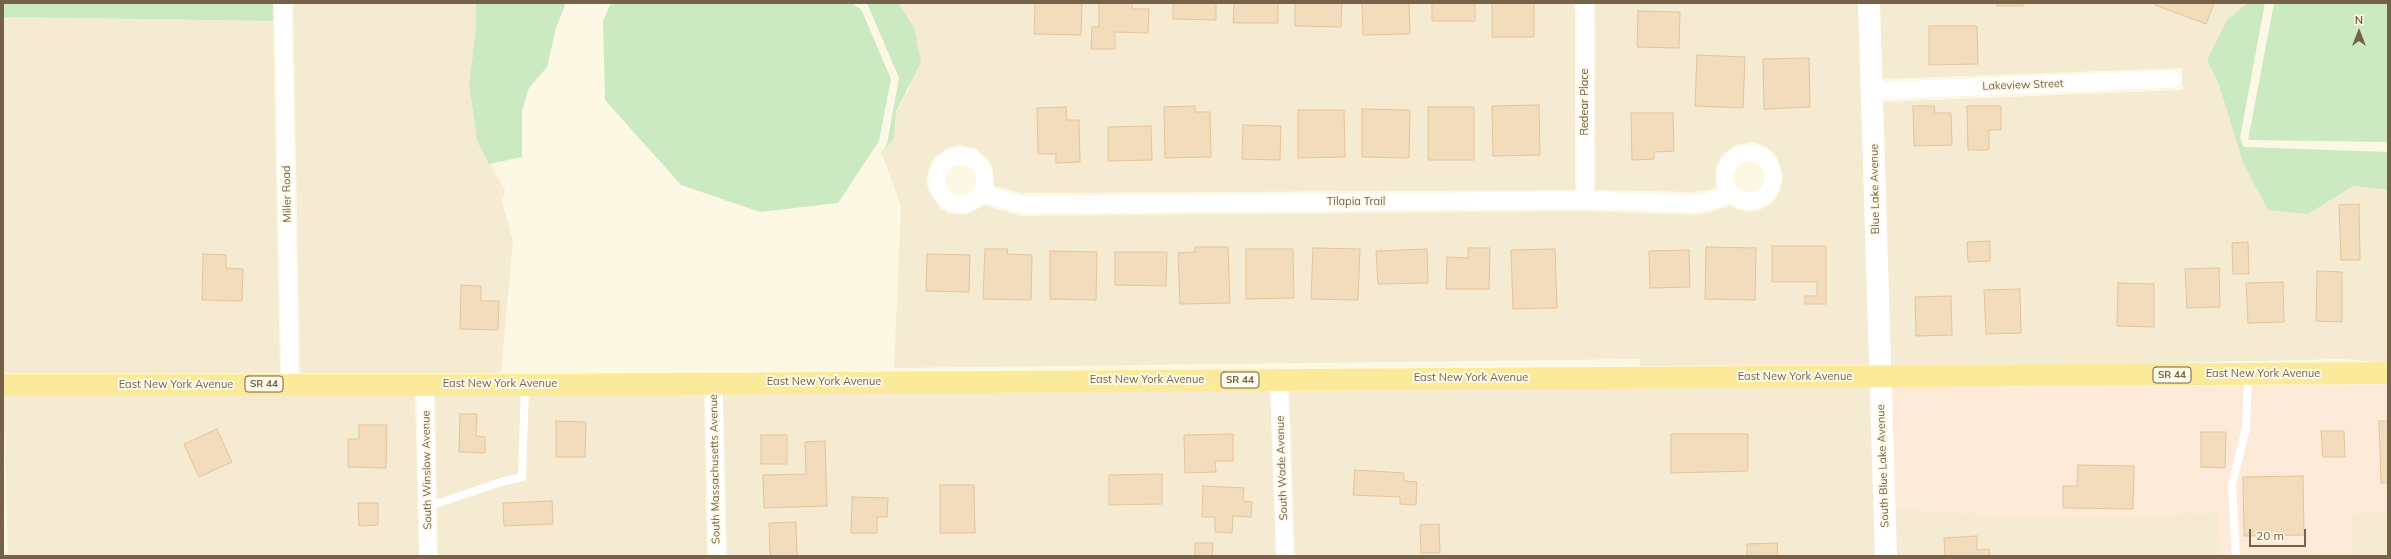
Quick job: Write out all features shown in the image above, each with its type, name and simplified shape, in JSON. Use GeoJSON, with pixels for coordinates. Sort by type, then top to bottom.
{"type":"FeatureCollection","features":[{"type":"Feature","properties":{"kind":"main road","name":"Blue Lake Avenue"},"geometry":{"type":"LineString","coordinates":[[1869,3],[1873,91],[1880,376]]}},
{"type":"Feature","properties":{"kind":"main road","name":"East New York Avenue"},"geometry":{"type":"LineString","coordinates":[[3,385],[524,385],[2388,374]]}},
{"type":"Feature","properties":{"kind":"main road","name":"South Blue Lake Avenue"},"geometry":{"type":"LineString","coordinates":[[1880,376],[1886,556]]}},
{"type":"Feature","properties":{"kind":"street","name":"Miller Road"},"geometry":{"type":"LineString","coordinates":[[283,3],[290,384]]}},
{"type":"Feature","properties":{"kind":"street","name":"Redear Place"},"geometry":{"type":"LineString","coordinates":[[1585,3],[1585,200]]}},
{"type":"Feature","properties":{"kind":"street","name":"Lakeview Street"},"geometry":{"type":"LineString","coordinates":[[1873,91],[2173,79]]}},
{"type":"Feature","properties":{"kind":"street","name":"Tilapia Trail"},"geometry":{"type":"LineString","coordinates":[[981,193],[1021,205],[1585,200],[1694,204],[1732,194]]}},
{"type":"Feature","properties":{"kind":"street","name":"South Wade Avenue"},"geometry":{"type":"LineString","coordinates":[[1279,380],[1286,556]]}},
{"type":"Feature","properties":{"kind":"street","name":"South Massachusetts Avenue"},"geometry":{"type":"LineString","coordinates":[[714,383],[717,556]]}},
{"type":"Feature","properties":{"kind":"street","name":"South Winslow Avenue"},"geometry":{"type":"LineString","coordinates":[[425,384],[428,556]]}},
{"type":"Feature","properties":{"kind":"lane"},"geometry":{"type":"LineString","coordinates":[[2236,556],[2232,485],[2246,428],[2248,374]]}},
{"type":"Feature","properties":{"kind":"lane"},"geometry":{"type":"LineString","coordinates":[[428,507],[501,482],[522,477],[524,385]]}},
{"type":"Feature","properties":{"kind":"shaded area"},"geometry":{"type":"Polygon","coordinates":[[[293,3],[476,3],[476,28],[469,85],[477,141],[505,190],[502,202],[513,241],[501,373],[300,373],[293,3]]]}},
{"type":"Feature","properties":{"kind":"shaded area"},"geometry":{"type":"Polygon","coordinates":[[[898,3],[1575,3],[1575,190],[1022,193],[994,186],[993,170],[990,162],[975,148],[961,145],[947,148],[934,158],[930,165],[926,180],[928,189],[940,208],[948,213],[966,215],[984,205],[1021,216],[1585,211],[1694,215],[1711,212],[1729,206],[1746,212],[1757,211],[1770,205],[1776,198],[1781,188],[1783,176],[1779,162],[1774,153],[1763,145],[1752,142],[1735,145],[1722,155],[1715,169],[1716,188],[1694,192],[1595,190],[1595,3],[1859,3],[1870,365],[1640,366],[1640,359],[894,368],[901,206],[882,154],[894,138],[896,113],[910,87],[914,27],[898,3]]]}},
{"type":"Feature","properties":{"kind":"shaded area"},"geometry":{"type":"Polygon","coordinates":[[[1878,3],[2247,3],[2227,20],[2207,60],[2219,85],[2243,161],[2308,214],[2353,186],[2388,190],[2388,363],[2342,359],[2121,364],[1889,365],[1883,102],[2183,90],[2182,68],[1882,79],[1878,3]]]}},
{"type":"Feature","properties":{"kind":"shaded area"},"geometry":{"type":"Polygon","coordinates":[[[3,17],[273,21],[280,373],[3,373],[3,17]]]}},
{"type":"Feature","properties":{"kind":"shaded area"},"geometry":{"type":"Polygon","coordinates":[[[2388,385],[2388,511],[2352,514],[2351,556],[2221,556],[2218,512],[2053,517],[1894,509],[1890,387],[2388,385]]]}},
{"type":"Feature","properties":{"kind":"shaded area"},"geometry":{"type":"Polygon","coordinates":[[[1871,387],[1876,556],[1295,556],[1289,391],[1871,387]]]}},
{"type":"Feature","properties":{"kind":"shaded area"},"geometry":{"type":"Polygon","coordinates":[[[1270,391],[1276,556],[727,556],[723,394],[1270,391]]]}},
{"type":"Feature","properties":{"kind":"shaded area"},"geometry":{"type":"Polygon","coordinates":[[[704,394],[707,556],[438,556],[435,395],[704,394]]]}},
{"type":"Feature","properties":{"kind":"shaded area"},"geometry":{"type":"Polygon","coordinates":[[[415,395],[419,556],[8,556],[3,396],[415,395]]]}},
{"type":"Feature","properties":{"kind":"shaded area"},"geometry":{"type":"Polygon","coordinates":[[[1894,509],[2053,517],[2218,512],[2221,556],[1896,556],[1894,509]]]}},
{"type":"Feature","properties":{"kind":"shaded area"},"geometry":{"type":"Polygon","coordinates":[[[2388,511],[2388,556],[2351,556],[2352,513],[2388,511]]]}},
{"type":"Feature","properties":{"kind":"green space"},"geometry":{"type":"Polygon","coordinates":[[[3,3],[273,3],[273,21],[3,17],[3,3]]]}},
{"type":"Feature","properties":{"kind":"green space"},"geometry":{"type":"Polygon","coordinates":[[[476,3],[566,3],[556,28],[547,67],[529,88],[522,111],[522,157],[489,164],[477,141],[469,85],[476,28],[476,3]]]}},
{"type":"Feature","properties":{"kind":"green space"},"geometry":{"type":"Polygon","coordinates":[[[611,3],[851,3],[861,9],[891,79],[879,141],[838,203],[760,212],[681,185],[605,100],[603,21],[611,3]]]}},
{"type":"Feature","properties":{"kind":"green space"},"geometry":{"type":"Polygon","coordinates":[[[867,3],[898,3],[914,27],[921,62],[896,112],[894,138],[880,156],[887,144],[899,78],[867,3]]]}},
{"type":"Feature","properties":{"kind":"green space"},"geometry":{"type":"Polygon","coordinates":[[[2247,3],[2265,3],[2240,138],[2244,147],[2388,152],[2388,190],[2353,186],[2308,214],[2268,210],[2243,162],[2219,85],[2207,60],[2227,20],[2247,3]]]}},
{"type":"Feature","properties":{"kind":"green space"},"geometry":{"type":"Polygon","coordinates":[[[2274,3],[2388,3],[2388,142],[2248,140],[2274,3]]]}},
{"type":"Feature","properties":{"kind":"building"},"geometry":{"type":"Polygon","coordinates":[[[1035,3],[1082,3],[1081,35],[1034,34],[1035,3]]]}},
{"type":"Feature","properties":{"kind":"building"},"geometry":{"type":"Polygon","coordinates":[[[1099,3],[1132,3],[1132,9],[1149,9],[1148,33],[1115,32],[1115,49],[1091,49],[1092,27],[1099,27],[1099,3]]]}},
{"type":"Feature","properties":{"kind":"building"},"geometry":{"type":"Polygon","coordinates":[[[1173,3],[1216,3],[1216,20],[1173,19],[1173,3]]]}},
{"type":"Feature","properties":{"kind":"building"},"geometry":{"type":"Polygon","coordinates":[[[1234,3],[1278,3],[1278,23],[1233,23],[1234,3]]]}},
{"type":"Feature","properties":{"kind":"building"},"geometry":{"type":"Polygon","coordinates":[[[1295,3],[1342,3],[1341,27],[1295,26],[1295,3]]]}},
{"type":"Feature","properties":{"kind":"building"},"geometry":{"type":"Polygon","coordinates":[[[1362,3],[1409,3],[1410,34],[1363,35],[1362,3]]]}},
{"type":"Feature","properties":{"kind":"building"},"geometry":{"type":"Polygon","coordinates":[[[1432,3],[1475,3],[1475,21],[1432,21],[1432,3]]]}},
{"type":"Feature","properties":{"kind":"building"},"geometry":{"type":"Polygon","coordinates":[[[1492,3],[1534,3],[1534,37],[1492,37],[1492,3]]]}},
{"type":"Feature","properties":{"kind":"building"},"geometry":{"type":"Polygon","coordinates":[[[1997,3],[2023,3],[2023,6],[1997,6],[1997,3]]]}},
{"type":"Feature","properties":{"kind":"building"},"geometry":{"type":"Polygon","coordinates":[[[2156,3],[2214,3],[2206,24],[2155,5],[2156,3]]]}},
{"type":"Feature","properties":{"kind":"building"},"geometry":{"type":"Polygon","coordinates":[[[1638,11],[1680,12],[1679,48],[1637,47],[1638,11]]]}},
{"type":"Feature","properties":{"kind":"building"},"geometry":{"type":"Polygon","coordinates":[[[1929,26],[1977,26],[1978,64],[1929,65],[1929,26]]]}},
{"type":"Feature","properties":{"kind":"building"},"geometry":{"type":"Polygon","coordinates":[[[1697,55],[1745,57],[1743,108],[1695,106],[1697,55]]]}},
{"type":"Feature","properties":{"kind":"building"},"geometry":{"type":"Polygon","coordinates":[[[1809,58],[1810,107],[1764,109],[1763,59],[1809,58]]]}},
{"type":"Feature","properties":{"kind":"building"},"geometry":{"type":"Polygon","coordinates":[[[1539,105],[1540,155],[1493,156],[1492,106],[1539,105]]]}},
{"type":"Feature","properties":{"kind":"building"},"geometry":{"type":"Polygon","coordinates":[[[1195,106],[1195,112],[1210,112],[1211,157],[1165,158],[1164,107],[1195,106]]]}},
{"type":"Feature","properties":{"kind":"building"},"geometry":{"type":"Polygon","coordinates":[[[1913,106],[1934,106],[1935,113],[1951,113],[1952,145],[1914,146],[1913,106]]]}},
{"type":"Feature","properties":{"kind":"building"},"geometry":{"type":"Polygon","coordinates":[[[1967,106],[2001,106],[2001,130],[1989,130],[1989,150],[1968,150],[1967,106]]]}},
{"type":"Feature","properties":{"kind":"building"},"geometry":{"type":"Polygon","coordinates":[[[1066,107],[1067,120],[1079,120],[1080,162],[1056,163],[1056,154],[1038,154],[1037,108],[1066,107]]]}},
{"type":"Feature","properties":{"kind":"building"},"geometry":{"type":"Polygon","coordinates":[[[1428,107],[1474,107],[1474,160],[1428,160],[1428,107]]]}},
{"type":"Feature","properties":{"kind":"building"},"geometry":{"type":"Polygon","coordinates":[[[1362,109],[1410,110],[1409,158],[1362,157],[1362,109]]]}},
{"type":"Feature","properties":{"kind":"building"},"geometry":{"type":"Polygon","coordinates":[[[1298,110],[1344,110],[1345,157],[1298,158],[1298,110]]]}},
{"type":"Feature","properties":{"kind":"building"},"geometry":{"type":"Polygon","coordinates":[[[1631,113],[1673,113],[1674,151],[1654,152],[1654,159],[1632,160],[1631,113]]]}},
{"type":"Feature","properties":{"kind":"building"},"geometry":{"type":"Polygon","coordinates":[[[1243,125],[1281,126],[1280,160],[1242,159],[1243,125]]]}},
{"type":"Feature","properties":{"kind":"building"},"geometry":{"type":"Polygon","coordinates":[[[1151,126],[1152,160],[1108,161],[1108,127],[1151,126]]]}},
{"type":"Feature","properties":{"kind":"building"},"geometry":{"type":"Polygon","coordinates":[[[2359,204],[2360,260],[2341,260],[2339,205],[2359,204]]]}},
{"type":"Feature","properties":{"kind":"building"},"geometry":{"type":"Polygon","coordinates":[[[1990,241],[1990,261],[1968,262],[1967,242],[1990,241]]]}},
{"type":"Feature","properties":{"kind":"building"},"geometry":{"type":"Polygon","coordinates":[[[2248,242],[2249,274],[2233,274],[2232,243],[2248,242]]]}},
{"type":"Feature","properties":{"kind":"building"},"geometry":{"type":"Polygon","coordinates":[[[1772,246],[1826,246],[1826,304],[1805,304],[1805,296],[1817,296],[1817,282],[1772,282],[1772,246]]]}},
{"type":"Feature","properties":{"kind":"building"},"geometry":{"type":"Polygon","coordinates":[[[1195,247],[1228,247],[1230,303],[1180,304],[1178,253],[1195,252],[1195,247]]]}},
{"type":"Feature","properties":{"kind":"building"},"geometry":{"type":"Polygon","coordinates":[[[1706,247],[1756,248],[1755,300],[1705,299],[1706,247]]]}},
{"type":"Feature","properties":{"kind":"building"},"geometry":{"type":"Polygon","coordinates":[[[1313,248],[1360,249],[1358,300],[1311,299],[1313,248]]]}},
{"type":"Feature","properties":{"kind":"building"},"geometry":{"type":"Polygon","coordinates":[[[1468,248],[1490,248],[1489,289],[1446,289],[1447,257],[1468,258],[1468,248]]]}},
{"type":"Feature","properties":{"kind":"building"},"geometry":{"type":"Polygon","coordinates":[[[985,249],[1008,249],[1007,254],[1032,255],[1031,300],[983,299],[985,249]]]}},
{"type":"Feature","properties":{"kind":"building"},"geometry":{"type":"Polygon","coordinates":[[[1246,249],[1293,249],[1294,298],[1246,299],[1246,249]]]}},
{"type":"Feature","properties":{"kind":"building"},"geometry":{"type":"Polygon","coordinates":[[[1427,249],[1428,283],[1378,284],[1376,251],[1427,249]]]}},
{"type":"Feature","properties":{"kind":"building"},"geometry":{"type":"Polygon","coordinates":[[[1555,249],[1557,308],[1513,309],[1511,250],[1555,249]]]}},
{"type":"Feature","properties":{"kind":"building"},"geometry":{"type":"Polygon","coordinates":[[[1689,250],[1690,287],[1650,288],[1649,251],[1689,250]]]}},
{"type":"Feature","properties":{"kind":"building"},"geometry":{"type":"Polygon","coordinates":[[[1050,251],[1097,252],[1096,300],[1050,299],[1050,251]]]}},
{"type":"Feature","properties":{"kind":"building"},"geometry":{"type":"Polygon","coordinates":[[[1115,252],[1167,252],[1166,286],[1115,285],[1115,252]]]}},
{"type":"Feature","properties":{"kind":"building"},"geometry":{"type":"Polygon","coordinates":[[[203,254],[226,255],[226,268],[243,269],[242,301],[202,300],[203,254]]]}},
{"type":"Feature","properties":{"kind":"building"},"geometry":{"type":"Polygon","coordinates":[[[927,254],[970,255],[969,292],[926,291],[927,254]]]}},
{"type":"Feature","properties":{"kind":"building"},"geometry":{"type":"Polygon","coordinates":[[[2219,268],[2220,307],[2187,308],[2185,269],[2219,268]]]}},
{"type":"Feature","properties":{"kind":"building"},"geometry":{"type":"Polygon","coordinates":[[[2317,271],[2342,272],[2342,322],[2316,321],[2317,271]]]}},
{"type":"Feature","properties":{"kind":"building"},"geometry":{"type":"Polygon","coordinates":[[[2283,282],[2284,322],[2248,323],[2246,283],[2283,282]]]}},
{"type":"Feature","properties":{"kind":"building"},"geometry":{"type":"Polygon","coordinates":[[[2118,283],[2154,284],[2154,327],[2117,326],[2118,283]]]}},
{"type":"Feature","properties":{"kind":"building"},"geometry":{"type":"Polygon","coordinates":[[[461,285],[481,286],[481,301],[499,301],[498,330],[460,329],[461,285]]]}},
{"type":"Feature","properties":{"kind":"building"},"geometry":{"type":"Polygon","coordinates":[[[2020,289],[2021,333],[1986,334],[1984,290],[2020,289]]]}},
{"type":"Feature","properties":{"kind":"building"},"geometry":{"type":"Polygon","coordinates":[[[1951,296],[1952,335],[1916,336],[1915,297],[1951,296]]]}},
{"type":"Feature","properties":{"kind":"building"},"geometry":{"type":"Polygon","coordinates":[[[460,414],[477,414],[476,436],[485,437],[485,453],[459,452],[460,414]]]}},
{"type":"Feature","properties":{"kind":"building"},"geometry":{"type":"Polygon","coordinates":[[[556,421],[586,422],[585,457],[556,457],[556,421]]]}},
{"type":"Feature","properties":{"kind":"building"},"geometry":{"type":"Polygon","coordinates":[[[2379,421],[2388,421],[2388,483],[2381,483],[2379,421]]]}},
{"type":"Feature","properties":{"kind":"building"},"geometry":{"type":"Polygon","coordinates":[[[359,425],[387,425],[386,468],[348,467],[348,439],[359,439],[359,425]]]}},
{"type":"Feature","properties":{"kind":"building"},"geometry":{"type":"Polygon","coordinates":[[[217,429],[232,462],[199,477],[184,444],[217,429]]]}},
{"type":"Feature","properties":{"kind":"building"},"geometry":{"type":"Polygon","coordinates":[[[2321,431],[2344,431],[2345,457],[2323,457],[2321,431]]]}},
{"type":"Feature","properties":{"kind":"building"},"geometry":{"type":"Polygon","coordinates":[[[2201,432],[2226,432],[2225,468],[2201,467],[2201,432]]]}},
{"type":"Feature","properties":{"kind":"building"},"geometry":{"type":"Polygon","coordinates":[[[1233,434],[1233,461],[1215,461],[1216,472],[1185,473],[1184,435],[1233,434]]]}},
{"type":"Feature","properties":{"kind":"building"},"geometry":{"type":"Polygon","coordinates":[[[1671,434],[1748,434],[1748,471],[1671,473],[1671,434]]]}},
{"type":"Feature","properties":{"kind":"building"},"geometry":{"type":"Polygon","coordinates":[[[761,435],[787,435],[787,464],[761,464],[761,435]]]}},
{"type":"Feature","properties":{"kind":"building"},"geometry":{"type":"Polygon","coordinates":[[[825,441],[827,506],[764,508],[763,475],[806,474],[805,442],[825,441]]]}},
{"type":"Feature","properties":{"kind":"building"},"geometry":{"type":"Polygon","coordinates":[[[2078,465],[2134,466],[2133,509],[2063,508],[2063,486],[2077,486],[2078,465]]]}},
{"type":"Feature","properties":{"kind":"building"},"geometry":{"type":"Polygon","coordinates":[[[1355,470],[1404,473],[1404,481],[1417,482],[1416,505],[1400,504],[1400,497],[1353,495],[1355,470]]]}},
{"type":"Feature","properties":{"kind":"building"},"geometry":{"type":"Polygon","coordinates":[[[1162,474],[1162,504],[1109,505],[1109,475],[1162,474]]]}},
{"type":"Feature","properties":{"kind":"building"},"geometry":{"type":"Polygon","coordinates":[[[2303,476],[2304,535],[2244,536],[2243,477],[2303,476]]]}},
{"type":"Feature","properties":{"kind":"building"},"geometry":{"type":"Polygon","coordinates":[[[940,485],[974,485],[975,533],[940,533],[940,485]]]}},
{"type":"Feature","properties":{"kind":"building"},"geometry":{"type":"Polygon","coordinates":[[[1203,486],[1244,488],[1243,501],[1252,502],[1251,517],[1233,516],[1232,533],[1215,532],[1215,517],[1202,517],[1203,486]]]}},
{"type":"Feature","properties":{"kind":"building"},"geometry":{"type":"Polygon","coordinates":[[[852,497],[888,498],[887,517],[877,517],[877,533],[851,533],[852,497]]]}},
{"type":"Feature","properties":{"kind":"building"},"geometry":{"type":"Polygon","coordinates":[[[552,501],[553,524],[504,526],[503,503],[552,501]]]}},
{"type":"Feature","properties":{"kind":"building"},"geometry":{"type":"Polygon","coordinates":[[[358,503],[378,503],[378,525],[359,526],[358,503]]]}},
{"type":"Feature","properties":{"kind":"building"},"geometry":{"type":"Polygon","coordinates":[[[796,522],[797,556],[770,556],[769,523],[796,522]]]}},
{"type":"Feature","properties":{"kind":"building"},"geometry":{"type":"Polygon","coordinates":[[[1439,524],[1440,553],[1421,553],[1420,525],[1439,524]]]}},
{"type":"Feature","properties":{"kind":"building"},"geometry":{"type":"Polygon","coordinates":[[[1977,536],[1977,550],[1989,549],[1990,556],[1945,556],[1944,538],[1977,536]]]}},
{"type":"Feature","properties":{"kind":"building"},"geometry":{"type":"Polygon","coordinates":[[[1195,543],[1213,543],[1212,556],[1195,556],[1195,543]]]}},
{"type":"Feature","properties":{"kind":"building"},"geometry":{"type":"Polygon","coordinates":[[[1777,543],[1778,556],[1747,556],[1747,544],[1777,543]]]}}]}
